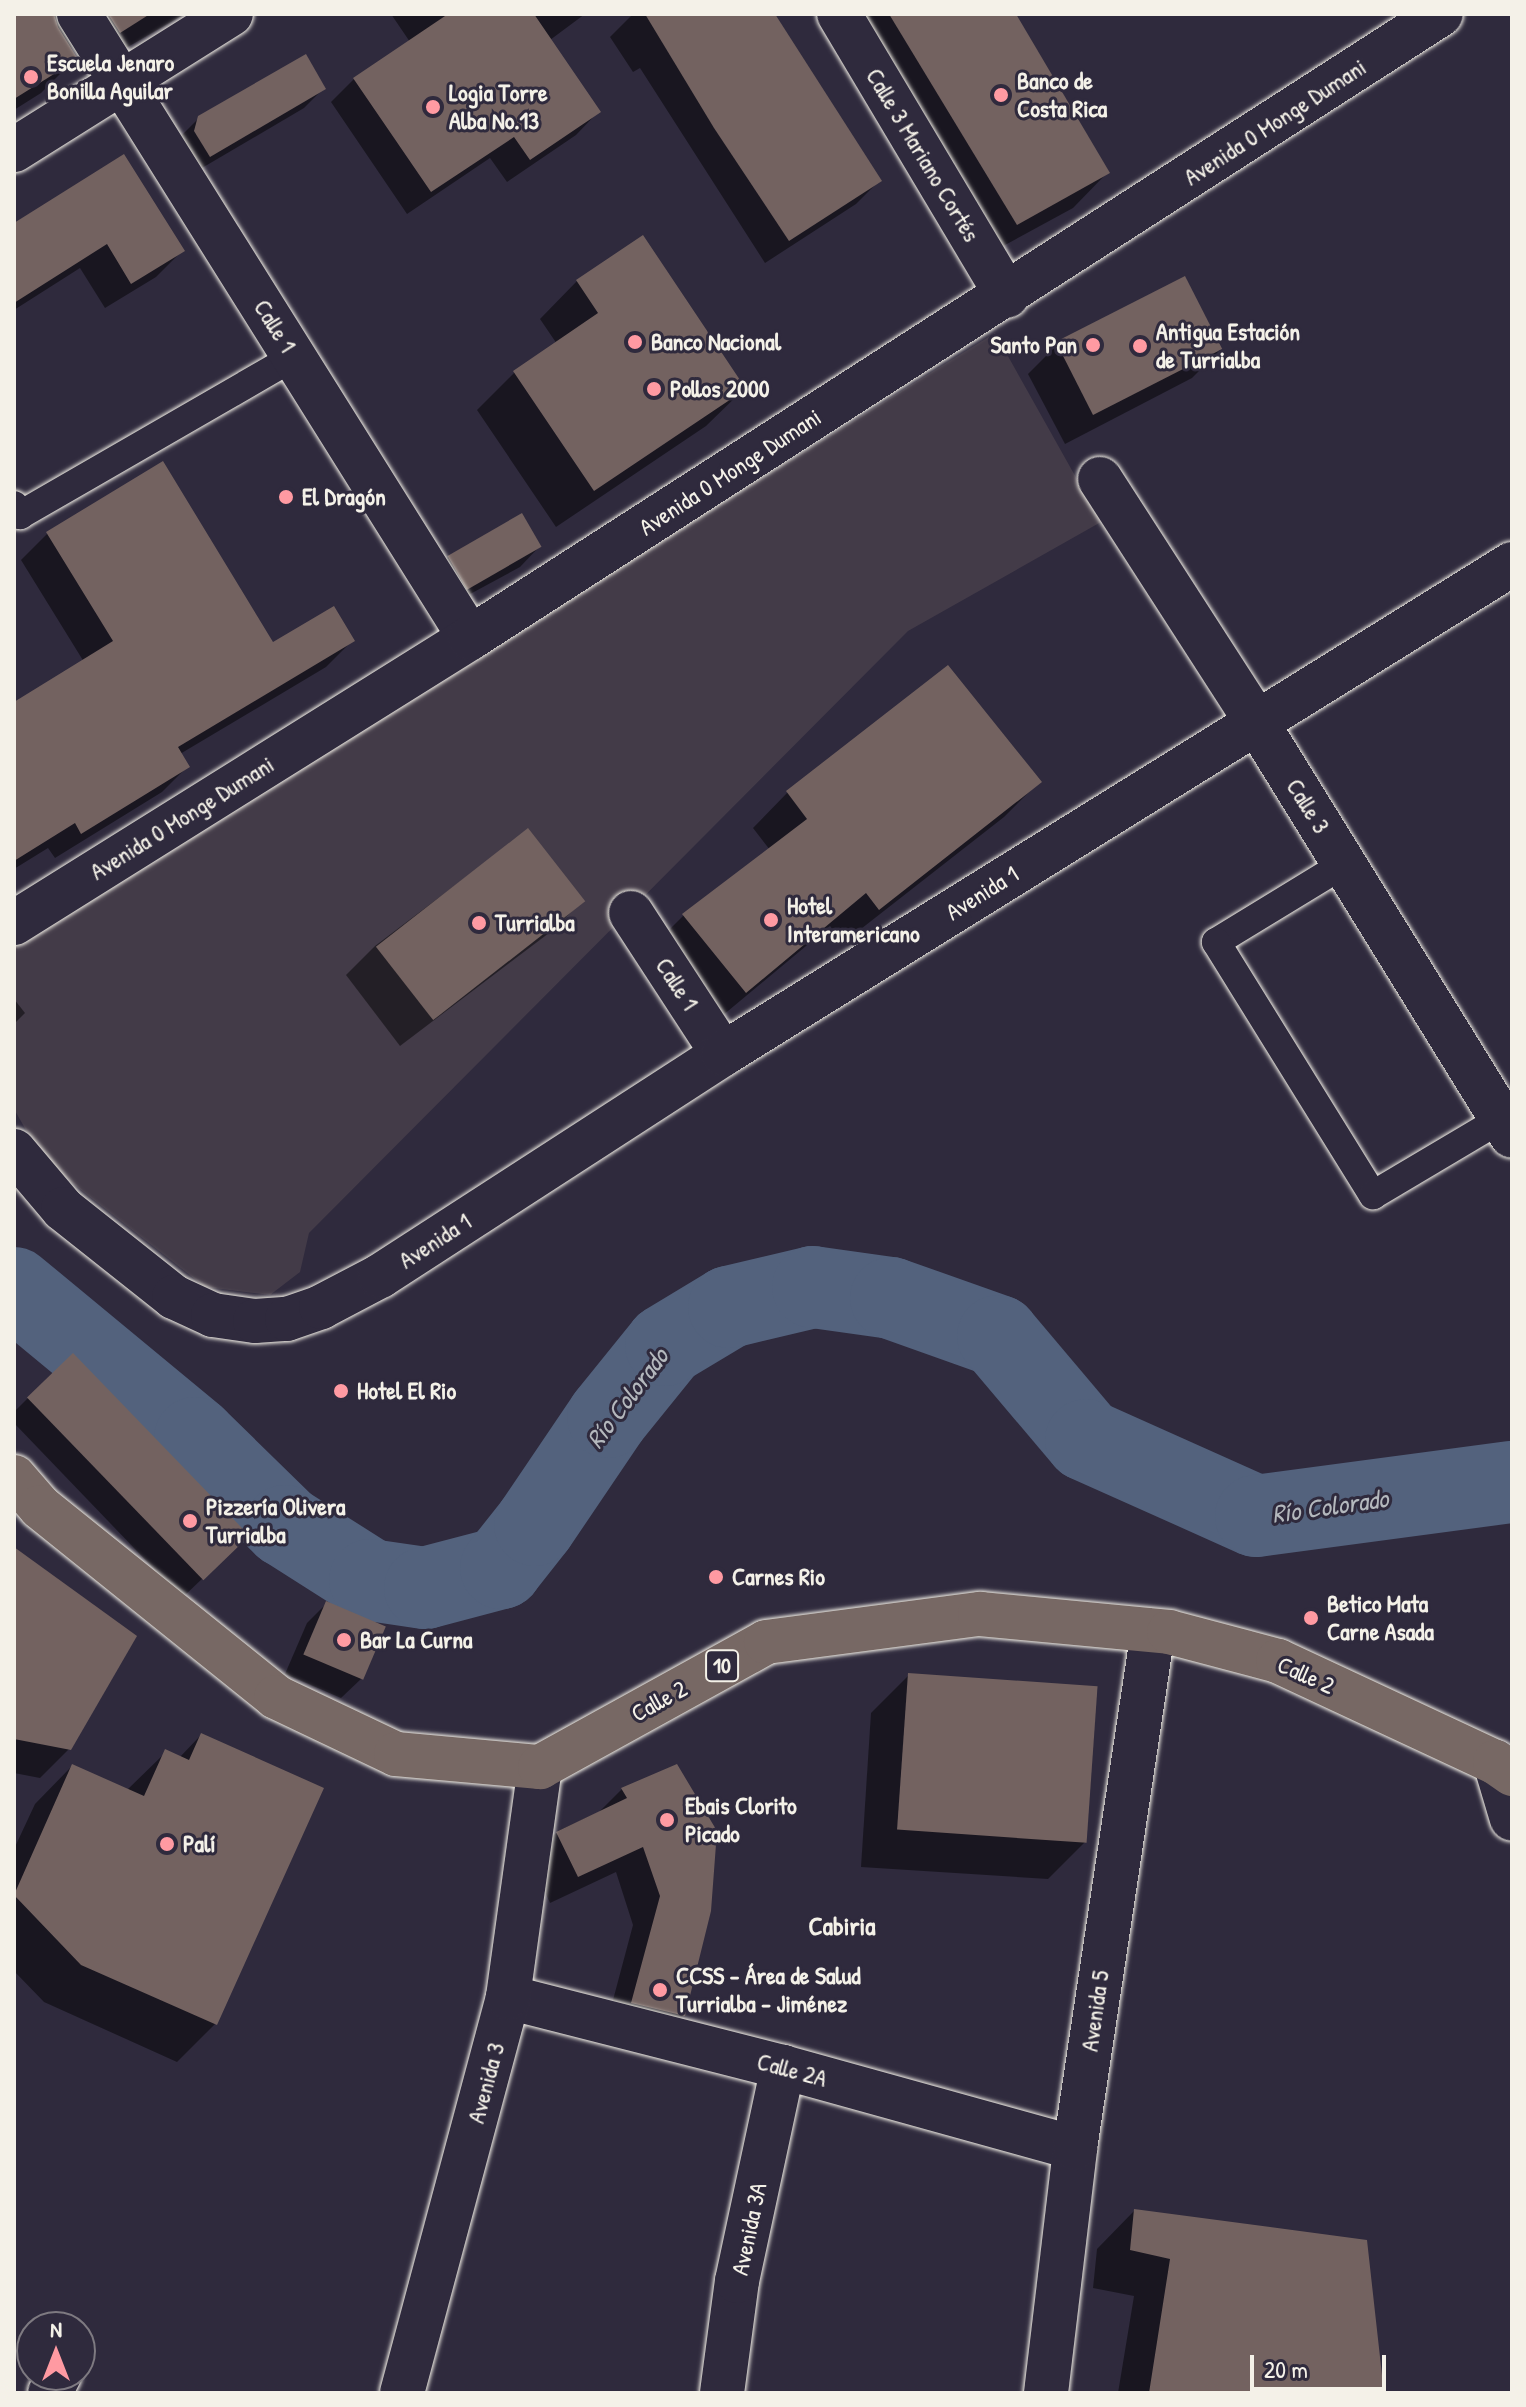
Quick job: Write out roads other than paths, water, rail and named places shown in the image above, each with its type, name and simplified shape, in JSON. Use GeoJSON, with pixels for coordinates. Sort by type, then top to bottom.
{"type":"FeatureCollection","features":[{"type":"Feature","properties":{"kind":"main road"},"geometry":{"type":"LineString","coordinates":[[14,1477],[40,1507],[276,1697],[396,1754],[540,1767]]}},
{"type":"Feature","properties":{"kind":"main road","name":"Calle 2"},"geometry":{"type":"LineString","coordinates":[[540,1767],[766,1642],[980,1614],[1153,1631],[1278,1661],[1504,1768]]}},
{"type":"Feature","properties":{"kind":"street","name":"Calle 1"},"geometry":{"type":"LineString","coordinates":[[79,14],[470,638]]}},
{"type":"Feature","properties":{"kind":"street"},"geometry":{"type":"LineString","coordinates":[[14,150],[231,14]]}},
{"type":"Feature","properties":{"kind":"street","name":"Calle 3 Mariano Cortés"},"geometry":{"type":"LineString","coordinates":[[839,14],[1007,296]]}},
{"type":"Feature","properties":{"kind":"street","name":"Avenida 0 Monge Dumani"},"geometry":{"type":"LineString","coordinates":[[14,923],[470,638],[1007,296],[1441,14]]}},
{"type":"Feature","properties":{"kind":"street","name":"Calle 3"},"geometry":{"type":"LineString","coordinates":[[1100,479],[1257,723],[1507,1127]]}},
{"type":"Feature","properties":{"kind":"street","name":"Avenida 1"},"geometry":{"type":"LineString","coordinates":[[14,1151],[63,1209],[174,1297],[213,1315],[255,1321],[287,1319],[321,1307],[380,1276],[723,1054],[1512,564]]}},
{"type":"Feature","properties":{"kind":"street","name":"Calle 1"},"geometry":{"type":"LineString","coordinates":[[631,913],[723,1054]]}},
{"type":"Feature","properties":{"kind":"street","name":"Avenida 5"},"geometry":{"type":"LineString","coordinates":[[1046,2393],[1075,2148],[1153,1631]]}},
{"type":"Feature","properties":{"kind":"street","name":"Avenida 3"},"geometry":{"type":"LineString","coordinates":[[402,2393],[508,1997],[540,1767]]}},
{"type":"Feature","properties":{"kind":"street"},"geometry":{"type":"LineString","coordinates":[[1504,1768],[1512,1819]]}},
{"type":"Feature","properties":{"kind":"street","name":"Calle 2A"},"geometry":{"type":"LineString","coordinates":[[508,1997],[783,2067],[1075,2148]]}},
{"type":"Feature","properties":{"kind":"street","name":"Avenida 3A"},"geometry":{"type":"LineString","coordinates":[[722,2393],[737,2281],[783,2067]]}},
{"type":"Feature","properties":{"kind":"lane"},"geometry":{"type":"LineString","coordinates":[[14,505],[20,515],[294,357]]}},
{"type":"Feature","properties":{"kind":"lane"},"geometry":{"type":"LineString","coordinates":[[1344,864],[1216,942],[1373,1195],[1507,1127]]}},
{"type":"Feature","properties":{"kind":"waterway","name":"Río Colorado"},"geometry":{"type":"LineString","coordinates":[[14,1288],[195,1438],[285,1526],[370,1580],[425,1588],[501,1568],[535,1525],[608,1417],[666,1345],[729,1307],[813,1287],[891,1298],[998,1336],[1086,1440],[1256,1516],[1512,1482]]}},
{"type":"Feature","properties":{"kind":"place","name":"Escuela Jenaro Bonilla Aguilar"},"geometry":{"type":"Point","coordinates":[31,77]}},
{"type":"Feature","properties":{"kind":"place","name":"Banco de Costa Rica"},"geometry":{"type":"Point","coordinates":[1001,95]}},
{"type":"Feature","properties":{"kind":"place","name":"Logia Torre Alba No.13"},"geometry":{"type":"Point","coordinates":[433,107]}},
{"type":"Feature","properties":{"kind":"place","name":"Banco Nacional"},"geometry":{"type":"Point","coordinates":[635,342]}},
{"type":"Feature","properties":{"kind":"place","name":"Santo Pan"},"geometry":{"type":"Point","coordinates":[1093,345]}},
{"type":"Feature","properties":{"kind":"place","name":"Antigua Estación de Turrialba"},"geometry":{"type":"Point","coordinates":[1140,346]}},
{"type":"Feature","properties":{"kind":"place","name":"Pollos 2000"},"geometry":{"type":"Point","coordinates":[654,389]}},
{"type":"Feature","properties":{"kind":"place","name":"El Dragón"},"geometry":{"type":"Point","coordinates":[286,497]}},
{"type":"Feature","properties":{"kind":"place","name":"Hotel Interamericano"},"geometry":{"type":"Point","coordinates":[771,920]}},
{"type":"Feature","properties":{"kind":"place","name":"Turrialba"},"geometry":{"type":"Point","coordinates":[479,923]}},
{"type":"Feature","properties":{"kind":"place","name":"Hotel El Rio"},"geometry":{"type":"Point","coordinates":[341,1391]}},
{"type":"Feature","properties":{"kind":"place","name":"Pizzería Olivera Turrialba"},"geometry":{"type":"Point","coordinates":[190,1521]}},
{"type":"Feature","properties":{"kind":"place","name":"Carnes Rio"},"geometry":{"type":"Point","coordinates":[716,1577]}},
{"type":"Feature","properties":{"kind":"place","name":"Betico Mata Carne Asada"},"geometry":{"type":"Point","coordinates":[1311,1618]}},
{"type":"Feature","properties":{"kind":"place","name":"Bar La Curna"},"geometry":{"type":"Point","coordinates":[344,1640]}},
{"type":"Feature","properties":{"kind":"place","name":"Ebais Clorito Picado"},"geometry":{"type":"Point","coordinates":[667,1820]}},
{"type":"Feature","properties":{"kind":"place","name":"Palí"},"geometry":{"type":"Point","coordinates":[167,1844]}},
{"type":"Feature","properties":{"kind":"place","name":"CCSS - Área de Salud Turrialba - Jiménez"},"geometry":{"type":"Point","coordinates":[660,1990]}},
{"type":"Feature","properties":{"kind":"district","name":"Cabiria"},"geometry":{"type":"Point","coordinates":[842,1926]}}]}
